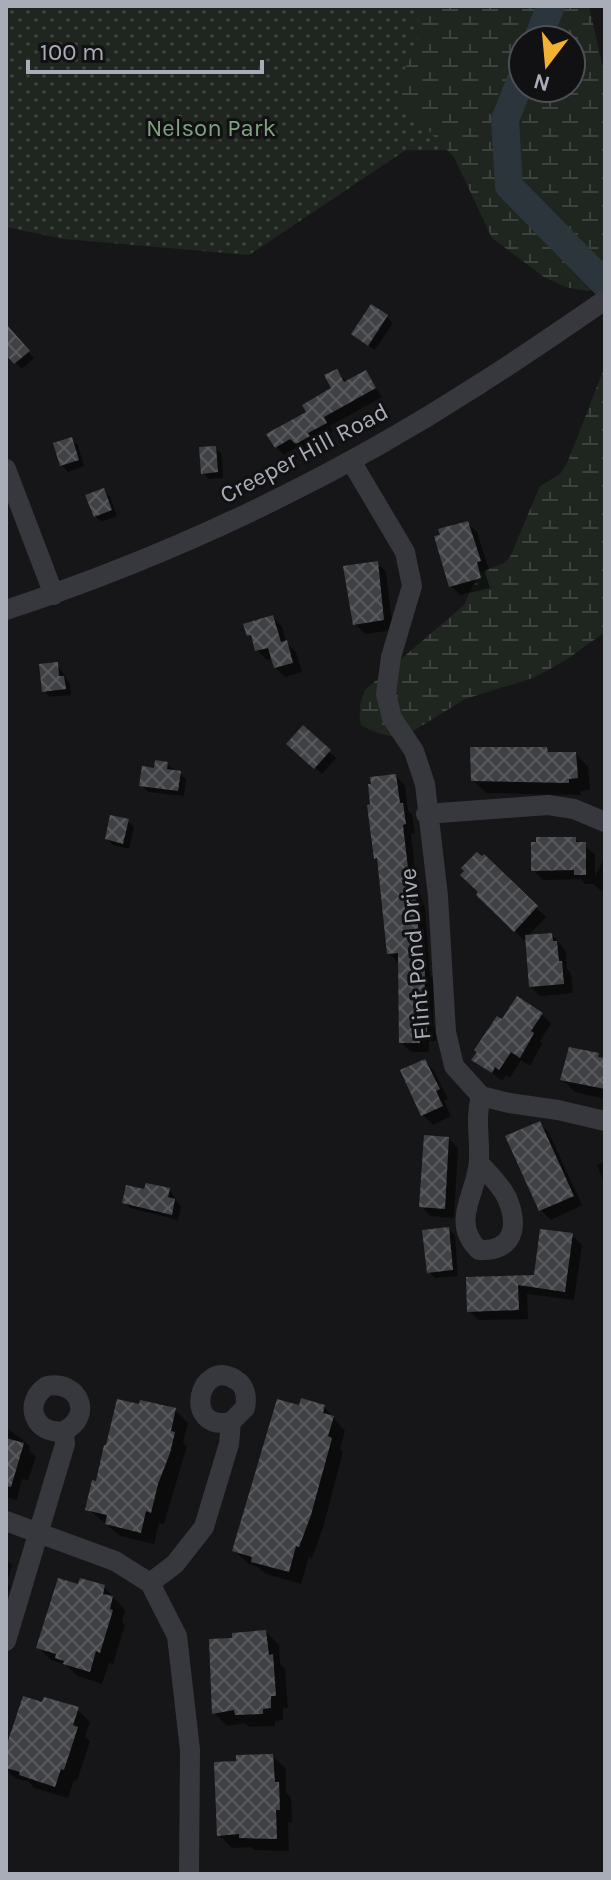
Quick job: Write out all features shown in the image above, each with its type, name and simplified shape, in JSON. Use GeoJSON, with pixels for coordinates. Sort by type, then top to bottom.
{"type":"FeatureCollection","features":[{"type":"Feature","properties":{"kind":"street","name":"Creeper Hill Road"},"geometry":{"type":"LineString","coordinates":[[6,610],[54,595],[196,538],[351,461],[478,385],[605,301]]}},
{"type":"Feature","properties":{"kind":"street","name":"Flint Pond Drive"},"geometry":{"type":"LineString","coordinates":[[351,461],[405,552],[412,586],[391,657],[386,694],[392,718],[414,751],[425,784],[426,814],[438,896],[446,1035],[454,1066],[481,1096]]}},
{"type":"Feature","properties":{"kind":"street"},"geometry":{"type":"LineString","coordinates":[[6,469],[54,595]]}},
{"type":"Feature","properties":{"kind":"street"},"geometry":{"type":"LineString","coordinates":[[426,814],[548,805],[574,809],[605,822]]}},
{"type":"Feature","properties":{"kind":"street"},"geometry":{"type":"LineString","coordinates":[[479,1163],[476,1114],[481,1096],[605,1121]]}},
{"type":"Feature","properties":{"kind":"street"},"geometry":{"type":"LineString","coordinates":[[150,1583],[175,1564],[204,1527],[229,1444],[231,1422]]}},
{"type":"Feature","properties":{"kind":"street"},"geometry":{"type":"LineString","coordinates":[[6,1641],[65,1444],[64,1431]]}},
{"type":"Feature","properties":{"kind":"street"},"geometry":{"type":"LineString","coordinates":[[6,1521],[115,1561],[150,1583],[177,1636],[190,1750],[189,1874]]}},
{"type":"Feature","properties":{"kind":"green space","name":"Nelson Park"},"geometry":{"type":"Polygon","coordinates":[[[6,6],[526,6],[522,24],[507,24],[507,85],[491,151],[406,150],[249,255],[64,239],[6,227],[6,6]]]}},
{"type":"Feature","properties":{"kind":"green space"},"geometry":{"type":"Polygon","coordinates":[[[420,6],[589,6],[605,77],[603,288],[587,291],[565,287],[544,277],[492,238],[454,157],[401,102],[399,81],[417,44],[420,6]]]}},
{"type":"Feature","properties":{"kind":"green space"},"geometry":{"type":"Polygon","coordinates":[[[605,366],[605,632],[566,660],[533,678],[465,699],[405,736],[382,734],[361,725],[360,707],[365,690],[464,605],[479,573],[504,563],[510,557],[540,486],[560,474],[568,461],[605,366]]]}},
{"type":"Feature","properties":{"kind":"building"},"geometry":{"type":"Polygon","coordinates":[[[371,304],[388,315],[368,346],[351,334],[371,304]]]}},
{"type":"Feature","properties":{"kind":"building"},"geometry":{"type":"Polygon","coordinates":[[[6,324],[30,351],[14,364],[6,355],[6,324]]]}},
{"type":"Feature","properties":{"kind":"building"},"geometry":{"type":"Polygon","coordinates":[[[337,369],[344,382],[366,370],[376,388],[324,417],[327,423],[308,433],[310,436],[296,444],[290,439],[275,448],[266,434],[306,412],[302,405],[331,388],[324,375],[337,369]]]}},
{"type":"Feature","properties":{"kind":"building"},"geometry":{"type":"Polygon","coordinates":[[[72,437],[79,460],[60,466],[53,443],[72,437]]]}},
{"type":"Feature","properties":{"kind":"building"},"geometry":{"type":"Polygon","coordinates":[[[216,446],[218,472],[201,474],[199,447],[216,446]]]}},
{"type":"Feature","properties":{"kind":"building"},"geometry":{"type":"Polygon","coordinates":[[[104,488],[112,510],[94,517],[85,495],[104,488]]]}},
{"type":"Feature","properties":{"kind":"building"},"geometry":{"type":"Polygon","coordinates":[[[468,521],[481,561],[477,562],[481,578],[449,587],[434,536],[440,535],[438,529],[468,521]]]}},
{"type":"Feature","properties":{"kind":"building"},"geometry":{"type":"Polygon","coordinates":[[[378,561],[384,620],[353,625],[343,566],[378,561]]]}},
{"type":"Feature","properties":{"kind":"building"},"geometry":{"type":"Polygon","coordinates":[[[273,615],[281,642],[287,640],[293,663],[274,668],[268,648],[255,651],[251,635],[247,636],[243,624],[273,615]]]}},
{"type":"Feature","properties":{"kind":"building"},"geometry":{"type":"Polygon","coordinates":[[[58,662],[59,676],[64,676],[66,689],[42,692],[39,664],[58,662]]]}},
{"type":"Feature","properties":{"kind":"building"},"geometry":{"type":"Polygon","coordinates":[[[303,725],[331,750],[314,769],[286,744],[303,725]]]}},
{"type":"Feature","properties":{"kind":"building"},"geometry":{"type":"Polygon","coordinates":[[[470,747],[547,747],[548,752],[576,752],[578,778],[569,779],[569,783],[471,781],[470,747]]]}},
{"type":"Feature","properties":{"kind":"building"},"geometry":{"type":"Polygon","coordinates":[[[155,760],[168,762],[167,769],[181,771],[178,791],[139,786],[142,766],[154,768],[155,760]]]}},
{"type":"Feature","properties":{"kind":"building"},"geometry":{"type":"Polygon","coordinates":[[[396,774],[406,824],[403,825],[409,877],[416,897],[421,968],[425,968],[424,1016],[427,1016],[427,1032],[420,1032],[420,1043],[399,1043],[398,953],[387,954],[377,858],[374,859],[367,805],[370,804],[370,777],[396,774]]]}},
{"type":"Feature","properties":{"kind":"building"},"geometry":{"type":"Polygon","coordinates":[[[110,815],[129,819],[123,844],[105,839],[110,815]]]}},
{"type":"Feature","properties":{"kind":"building"},"geometry":{"type":"Polygon","coordinates":[[[536,837],[576,837],[576,842],[586,842],[586,875],[574,875],[574,870],[531,871],[531,842],[536,842],[536,837]]]}},
{"type":"Feature","properties":{"kind":"building"},"geometry":{"type":"Polygon","coordinates":[[[477,852],[482,856],[484,854],[538,906],[514,932],[460,875],[464,871],[461,868],[477,852]]]}},
{"type":"Feature","properties":{"kind":"building"},"geometry":{"type":"Polygon","coordinates":[[[552,933],[553,941],[557,941],[559,961],[562,961],[564,984],[529,987],[525,935],[552,933]]]}},
{"type":"Feature","properties":{"kind":"building"},"geometry":{"type":"Polygon","coordinates":[[[517,996],[543,1013],[531,1031],[534,1033],[520,1058],[511,1052],[499,1070],[495,1067],[492,1073],[471,1060],[477,1052],[474,1050],[497,1016],[502,1019],[517,996]]]}},
{"type":"Feature","properties":{"kind":"building"},"geometry":{"type":"Polygon","coordinates":[[[569,1047],[599,1053],[598,1057],[605,1058],[605,1089],[560,1080],[569,1047]]]}},
{"type":"Feature","properties":{"kind":"building"},"geometry":{"type":"Polygon","coordinates":[[[425,1059],[440,1089],[436,1091],[443,1106],[421,1116],[400,1070],[425,1059]]]}},
{"type":"Feature","properties":{"kind":"building"},"geometry":{"type":"Polygon","coordinates":[[[540,1121],[574,1196],[539,1211],[505,1136],[540,1121]]]}},
{"type":"Feature","properties":{"kind":"building"},"geometry":{"type":"Polygon","coordinates":[[[424,1135],[449,1137],[445,1209],[419,1207],[424,1135]]]}},
{"type":"Feature","properties":{"kind":"building"},"geometry":{"type":"Polygon","coordinates":[[[146,1183],[170,1188],[168,1197],[175,1199],[172,1215],[122,1203],[126,1185],[144,1189],[146,1183]]]}},
{"type":"Feature","properties":{"kind":"building"},"geometry":{"type":"Polygon","coordinates":[[[449,1227],[453,1270],[427,1273],[422,1230],[449,1227]]]}},
{"type":"Feature","properties":{"kind":"building"},"geometry":{"type":"Polygon","coordinates":[[[540,1229],[573,1233],[565,1292],[518,1285],[519,1310],[467,1312],[466,1277],[534,1275],[540,1229]]]}},
{"type":"Feature","properties":{"kind":"building"},"geometry":{"type":"Polygon","coordinates":[[[301,1398],[325,1405],[323,1413],[334,1416],[328,1436],[332,1438],[311,1515],[299,1547],[296,1546],[289,1572],[251,1562],[252,1557],[232,1551],[277,1399],[299,1405],[301,1398]]]}},
{"type":"Feature","properties":{"kind":"building"},"geometry":{"type":"Polygon","coordinates":[[[117,1399],[139,1404],[140,1400],[176,1408],[170,1453],[151,1513],[146,1511],[141,1533],[105,1524],[107,1515],[85,1510],[92,1480],[96,1481],[117,1399]]]}},
{"type":"Feature","properties":{"kind":"building"},"geometry":{"type":"Polygon","coordinates":[[[6,1438],[24,1443],[11,1487],[6,1486],[6,1438]]]}},
{"type":"Feature","properties":{"kind":"building"},"geometry":{"type":"Polygon","coordinates":[[[58,1578],[78,1584],[80,1578],[105,1585],[103,1594],[113,1596],[110,1609],[113,1610],[100,1653],[96,1651],[90,1672],[63,1664],[64,1661],[55,1658],[56,1654],[36,1648],[58,1578]]]}},
{"type":"Feature","properties":{"kind":"building"},"geometry":{"type":"Polygon","coordinates":[[[266,1630],[269,1655],[273,1654],[276,1696],[271,1696],[271,1708],[263,1709],[263,1714],[235,1715],[234,1710],[212,1714],[209,1639],[232,1638],[232,1633],[266,1630]]]}},
{"type":"Feature","properties":{"kind":"building"},"geometry":{"type":"Polygon","coordinates":[[[23,1696],[42,1702],[44,1697],[79,1707],[73,1725],[78,1727],[55,1787],[6,1768],[6,1747],[23,1696]]]}},
{"type":"Feature","properties":{"kind":"building"},"geometry":{"type":"Polygon","coordinates":[[[273,1754],[275,1782],[279,1782],[277,1839],[239,1838],[239,1834],[217,1836],[214,1762],[236,1761],[236,1755],[273,1754]]]}},
{"type":"Feature","properties":{"kind":"waterway"},"geometry":{"type":"LineString","coordinates":[[544,24],[551,6]]}},
{"type":"Feature","properties":{"kind":"waterway"},"geometry":{"type":"LineString","coordinates":[[511,104],[505,120],[509,186],[605,284]]}}]}
